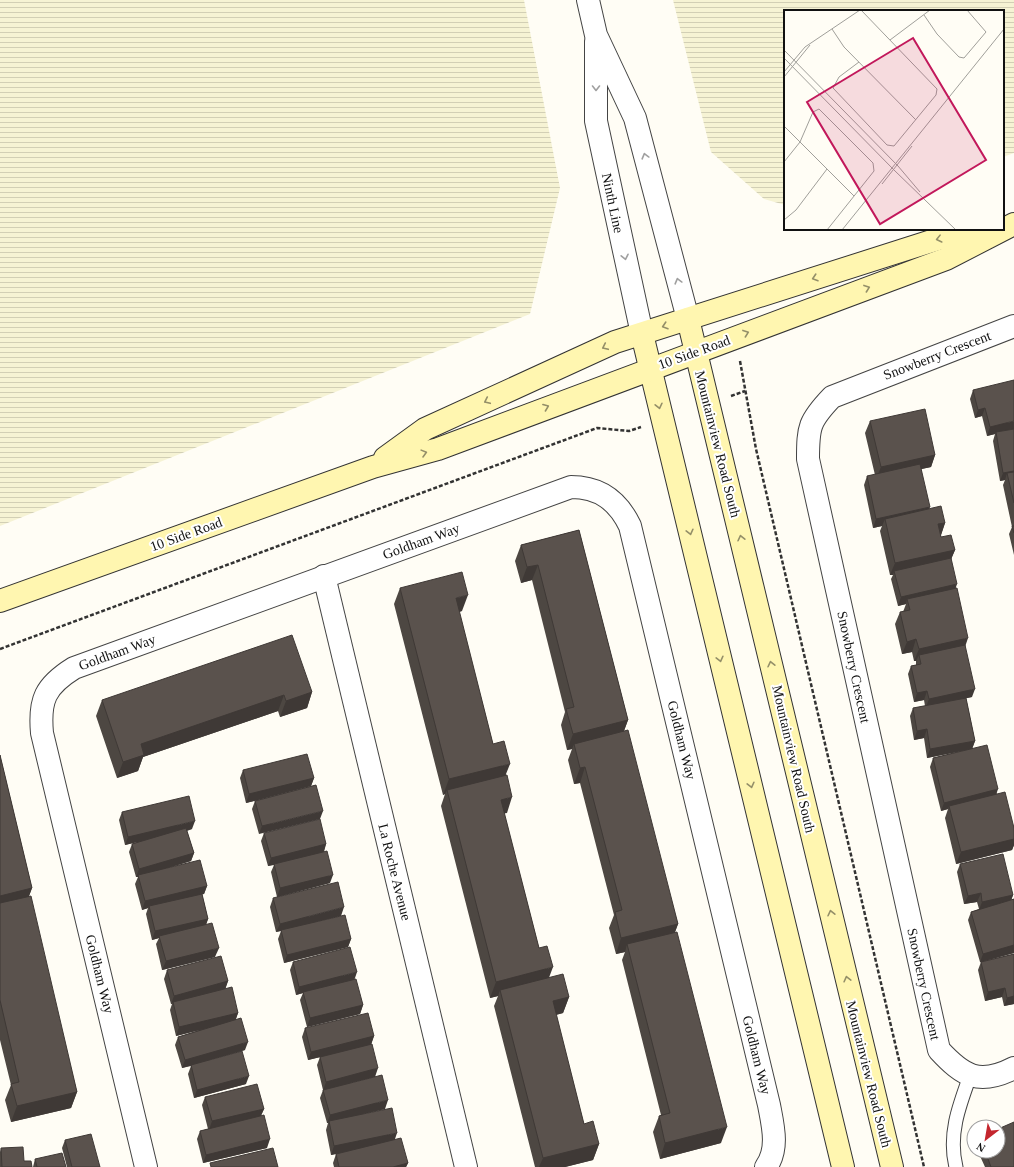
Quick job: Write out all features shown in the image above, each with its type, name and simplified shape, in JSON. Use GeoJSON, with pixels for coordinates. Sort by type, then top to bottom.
{"type":"FeatureCollection","features":[{"type":"Feature","properties":{"kind":"main road","name":"10 Side Road"},"geometry":{"type":"LineString","coordinates":[[373,467],[425,429],[615,342],[938,239],[984,230]]}},
{"type":"Feature","properties":{"kind":"main road","name":"10 Side Road"},"geometry":{"type":"LineString","coordinates":[[0,601],[373,467],[438,449],[650,368],[946,259],[998,230]]}},
{"type":"Feature","properties":{"kind":"main road","name":"Ninth Line"},"geometry":{"type":"LineString","coordinates":[[688,319],[696,352]]}},
{"type":"Feature","properties":{"kind":"main road","name":"Ninth Line"},"geometry":{"type":"LineString","coordinates":[[642,334],[650,368]]}},
{"type":"Feature","properties":{"kind":"main road","name":"Mountainview Road South"},"geometry":{"type":"LineString","coordinates":[[696,352],[892,1167]]}},
{"type":"Feature","properties":{"kind":"main road"},"geometry":{"type":"LineString","coordinates":[[650,368],[843,1167]]}},
{"type":"Feature","properties":{"kind":"street","name":"Ninth Line"},"geometry":{"type":"LineString","coordinates":[[588,0],[596,35],[635,118],[688,319]]}},
{"type":"Feature","properties":{"kind":"street","name":"Ninth Line"},"geometry":{"type":"LineString","coordinates":[[596,35],[596,121],[642,334]]}},
{"type":"Feature","properties":{"kind":"street","name":"Snowberry Crescent"},"geometry":{"type":"LineString","coordinates":[[970,1076],[955,1068],[939,1050],[808,459],[808,431],[818,412],[832,397],[1014,326]]}},
{"type":"Feature","properties":{"kind":"street","name":"Goldham Way"},"geometry":{"type":"LineString","coordinates":[[146,1167],[42,733],[42,702],[54,682],[74,668],[571,487],[584,487],[607,495],[617,504],[630,526],[770,1105],[774,1136],[768,1166]]}},
{"type":"Feature","properties":{"kind":"street","name":"La Roche Avenue"},"geometry":{"type":"LineString","coordinates":[[324,576],[466,1167]]}},
{"type":"Feature","properties":{"kind":"street"},"geometry":{"type":"LineString","coordinates":[[970,1076],[990,1076],[1014,1068]]}},
{"type":"Feature","properties":{"kind":"lane"},"geometry":{"type":"LineString","coordinates":[[956,1167],[952,1148],[953,1134],[959,1105],[970,1076]]}},
{"type":"Feature","properties":{"kind":"path"},"geometry":{"type":"LineString","coordinates":[[736,337],[756,449],[924,1167]]}},
{"type":"Feature","properties":{"kind":"path"},"geometry":{"type":"LineString","coordinates":[[708,404],[745,391]]}},
{"type":"Feature","properties":{"kind":"path"},"geometry":{"type":"LineString","coordinates":[[0,649],[598,428],[629,431],[662,420]]}},
{"type":"Feature","properties":{"kind":"shaded area"},"geometry":{"type":"Polygon","coordinates":[[[0,0],[524,0],[560,188],[530,314],[0,526],[0,0]]]}},
{"type":"Feature","properties":{"kind":"shaded area"},"geometry":{"type":"Polygon","coordinates":[[[673,0],[1014,0],[1014,153],[1004,157],[1004,10],[784,10],[784,205],[764,199],[711,152],[673,0]]]}},
{"type":"Feature","properties":{"kind":"building"},"geometry":{"type":"Polygon","coordinates":[[[1014,380],[1014,421],[990,427],[985,408],[978,410],[973,390],[1014,380]]]}},
{"type":"Feature","properties":{"kind":"building"},"geometry":{"type":"Polygon","coordinates":[[[925,409],[935,455],[881,467],[870,421],[925,409]]]}},
{"type":"Feature","properties":{"kind":"building"},"geometry":{"type":"Polygon","coordinates":[[[1014,429],[1014,471],[1003,473],[996,432],[1014,429]]]}},
{"type":"Feature","properties":{"kind":"building"},"geometry":{"type":"Polygon","coordinates":[[[920,464],[930,507],[876,519],[867,476],[920,464]]]}},
{"type":"Feature","properties":{"kind":"building"},"geometry":{"type":"Polygon","coordinates":[[[1014,472],[1014,503],[1007,473],[1014,472]]]}},
{"type":"Feature","properties":{"kind":"building"},"geometry":{"type":"Polygon","coordinates":[[[941,506],[945,523],[938,524],[941,537],[951,535],[955,550],[895,563],[885,519],[941,506]]]}},
{"type":"Feature","properties":{"kind":"building"},"geometry":{"type":"Polygon","coordinates":[[[579,530],[628,720],[573,734],[566,709],[574,707],[538,565],[527,567],[521,545],[579,530]]]}},
{"type":"Feature","properties":{"kind":"building"},"geometry":{"type":"Polygon","coordinates":[[[951,558],[957,584],[901,597],[894,571],[951,558]]]}},
{"type":"Feature","properties":{"kind":"building"},"geometry":{"type":"Polygon","coordinates":[[[462,572],[468,595],[456,598],[493,744],[504,741],[510,764],[449,779],[400,588],[462,572]]]}},
{"type":"Feature","properties":{"kind":"building"},"geometry":{"type":"Polygon","coordinates":[[[957,588],[968,638],[919,649],[916,639],[907,642],[900,612],[910,610],[907,599],[957,588]]]}},
{"type":"Feature","properties":{"kind":"building"},"geometry":{"type":"Polygon","coordinates":[[[292,635],[312,692],[286,701],[284,695],[141,744],[144,755],[123,762],[102,700],[292,635]]]}},
{"type":"Feature","properties":{"kind":"building"},"geometry":{"type":"Polygon","coordinates":[[[965,645],[975,689],[929,699],[927,691],[917,693],[911,666],[921,664],[919,655],[965,645]]]}},
{"type":"Feature","properties":{"kind":"building"},"geometry":{"type":"Polygon","coordinates":[[[966,698],[975,741],[930,749],[927,729],[917,731],[913,708],[966,698]]]}},
{"type":"Feature","properties":{"kind":"building"},"geometry":{"type":"Polygon","coordinates":[[[628,730],[678,924],[621,938],[615,912],[622,910],[585,767],[580,768],[574,744],[628,730]]]}},
{"type":"Feature","properties":{"kind":"building"},"geometry":{"type":"Polygon","coordinates":[[[987,745],[998,789],[944,803],[933,758],[987,745]]]}},
{"type":"Feature","properties":{"kind":"building"},"geometry":{"type":"Polygon","coordinates":[[[307,754],[314,778],[249,794],[243,770],[307,754]]]}},
{"type":"Feature","properties":{"kind":"building"},"geometry":{"type":"Polygon","coordinates":[[[0,755],[32,888],[0,896],[0,755]]]}},
{"type":"Feature","properties":{"kind":"building"},"geometry":{"type":"Polygon","coordinates":[[[507,775],[512,797],[501,800],[539,948],[547,946],[553,967],[496,982],[447,790],[507,775]]]}},
{"type":"Feature","properties":{"kind":"building"},"geometry":{"type":"Polygon","coordinates":[[[316,785],[323,811],[262,826],[255,801],[316,785]]]}},
{"type":"Feature","properties":{"kind":"building"},"geometry":{"type":"Polygon","coordinates":[[[1005,792],[1014,828],[1014,839],[961,852],[949,806],[1005,792]]]}},
{"type":"Feature","properties":{"kind":"building"},"geometry":{"type":"Polygon","coordinates":[[[189,796],[195,821],[128,837],[122,812],[189,796]]]}},
{"type":"Feature","properties":{"kind":"building"},"geometry":{"type":"Polygon","coordinates":[[[320,819],[326,844],[271,858],[264,833],[320,819]]]}},
{"type":"Feature","properties":{"kind":"building"},"geometry":{"type":"Polygon","coordinates":[[[186,828],[194,853],[139,869],[132,844],[186,828]]]}},
{"type":"Feature","properties":{"kind":"building"},"geometry":{"type":"Polygon","coordinates":[[[327,851],[333,875],[280,888],[274,864],[327,851]]]}},
{"type":"Feature","properties":{"kind":"building"},"geometry":{"type":"Polygon","coordinates":[[[1003,854],[1013,895],[982,902],[981,893],[968,896],[960,864],[1003,854]]]}},
{"type":"Feature","properties":{"kind":"building"},"geometry":{"type":"Polygon","coordinates":[[[200,860],[207,886],[145,901],[138,875],[200,860]]]}},
{"type":"Feature","properties":{"kind":"building"},"geometry":{"type":"Polygon","coordinates":[[[338,882],[344,907],[280,924],[273,898],[338,882]]]}},
{"type":"Feature","properties":{"kind":"building"},"geometry":{"type":"Polygon","coordinates":[[[202,894],[208,919],[155,931],[149,906],[202,894]]]}},
{"type":"Feature","properties":{"kind":"building"},"geometry":{"type":"Polygon","coordinates":[[[31,896],[77,1092],[17,1106],[11,1084],[19,1082],[0,1000],[0,903],[31,896]]]}},
{"type":"Feature","properties":{"kind":"building"},"geometry":{"type":"Polygon","coordinates":[[[1014,899],[1014,945],[983,954],[971,912],[1014,899]]]}},
{"type":"Feature","properties":{"kind":"building"},"geometry":{"type":"Polygon","coordinates":[[[345,915],[351,939],[287,955],[281,930],[345,915]]]}},
{"type":"Feature","properties":{"kind":"building"},"geometry":{"type":"Polygon","coordinates":[[[212,923],[219,948],[166,961],[159,936],[212,923]]]}},
{"type":"Feature","properties":{"kind":"building"},"geometry":{"type":"Polygon","coordinates":[[[677,932],[727,1127],[665,1143],[659,1116],[670,1113],[627,944],[677,932]]]}},
{"type":"Feature","properties":{"kind":"building"},"geometry":{"type":"Polygon","coordinates":[[[350,947],[357,972],[299,987],[293,962],[350,947]]]}},
{"type":"Feature","properties":{"kind":"building"},"geometry":{"type":"Polygon","coordinates":[[[1014,954],[1014,996],[1007,998],[1005,988],[988,992],[981,962],[1014,954]]]}},
{"type":"Feature","properties":{"kind":"building"},"geometry":{"type":"Polygon","coordinates":[[[221,956],[228,981],[174,996],[167,970],[221,956]]]}},
{"type":"Feature","properties":{"kind":"building"},"geometry":{"type":"Polygon","coordinates":[[[563,974],[569,997],[553,1001],[584,1124],[593,1121],[599,1144],[543,1158],[500,990],[563,974]]]}},
{"type":"Feature","properties":{"kind":"building"},"geometry":{"type":"Polygon","coordinates":[[[356,979],[363,1005],[310,1018],[303,992],[356,979]]]}},
{"type":"Feature","properties":{"kind":"building"},"geometry":{"type":"Polygon","coordinates":[[[232,987],[238,1013],[179,1027],[173,1002],[232,987]]]}},
{"type":"Feature","properties":{"kind":"building"},"geometry":{"type":"Polygon","coordinates":[[[368,1013],[374,1036],[311,1052],[305,1028],[368,1013]]]}},
{"type":"Feature","properties":{"kind":"building"},"geometry":{"type":"Polygon","coordinates":[[[241,1018],[248,1042],[185,1060],[178,1037],[241,1018]]]}},
{"type":"Feature","properties":{"kind":"building"},"geometry":{"type":"Polygon","coordinates":[[[372,1044],[378,1068],[326,1082],[320,1057],[372,1044]]]}},
{"type":"Feature","properties":{"kind":"building"},"geometry":{"type":"Polygon","coordinates":[[[242,1051],[249,1076],[197,1090],[191,1065],[242,1051]]]}},
{"type":"Feature","properties":{"kind":"building"},"geometry":{"type":"Polygon","coordinates":[[[382,1075],[388,1100],[330,1115],[323,1090],[382,1075]]]}},
{"type":"Feature","properties":{"kind":"building"},"geometry":{"type":"Polygon","coordinates":[[[257,1084],[264,1109],[212,1121],[205,1097],[257,1084]]]}},
{"type":"Feature","properties":{"kind":"building"},"geometry":{"type":"Polygon","coordinates":[[[392,1108],[397,1133],[334,1146],[329,1121],[392,1108]]]}},
{"type":"Feature","properties":{"kind":"building"},"geometry":{"type":"Polygon","coordinates":[[[264,1115],[270,1139],[206,1155],[200,1131],[264,1115]]]}},
{"type":"Feature","properties":{"kind":"building"},"geometry":{"type":"Polygon","coordinates":[[[1014,1122],[1014,1167],[991,1167],[988,1159],[1006,1159],[1006,1126],[1014,1122]]]}},
{"type":"Feature","properties":{"kind":"building"},"geometry":{"type":"Polygon","coordinates":[[[91,1134],[100,1167],[72,1167],[65,1140],[91,1134]]]}},
{"type":"Feature","properties":{"kind":"building"},"geometry":{"type":"Polygon","coordinates":[[[401,1138],[408,1163],[393,1167],[339,1167],[336,1154],[401,1138]]]}},
{"type":"Feature","properties":{"kind":"building"},"geometry":{"type":"Polygon","coordinates":[[[23,1147],[24,1161],[31,1161],[32,1167],[2,1167],[1,1148],[23,1147]]]}},
{"type":"Feature","properties":{"kind":"building"},"geometry":{"type":"Polygon","coordinates":[[[273,1148],[278,1167],[211,1167],[210,1163],[273,1148]]]}},
{"type":"Feature","properties":{"kind":"building"},"geometry":{"type":"Polygon","coordinates":[[[62,1153],[66,1167],[37,1167],[35,1159],[62,1153]]]}}]}
